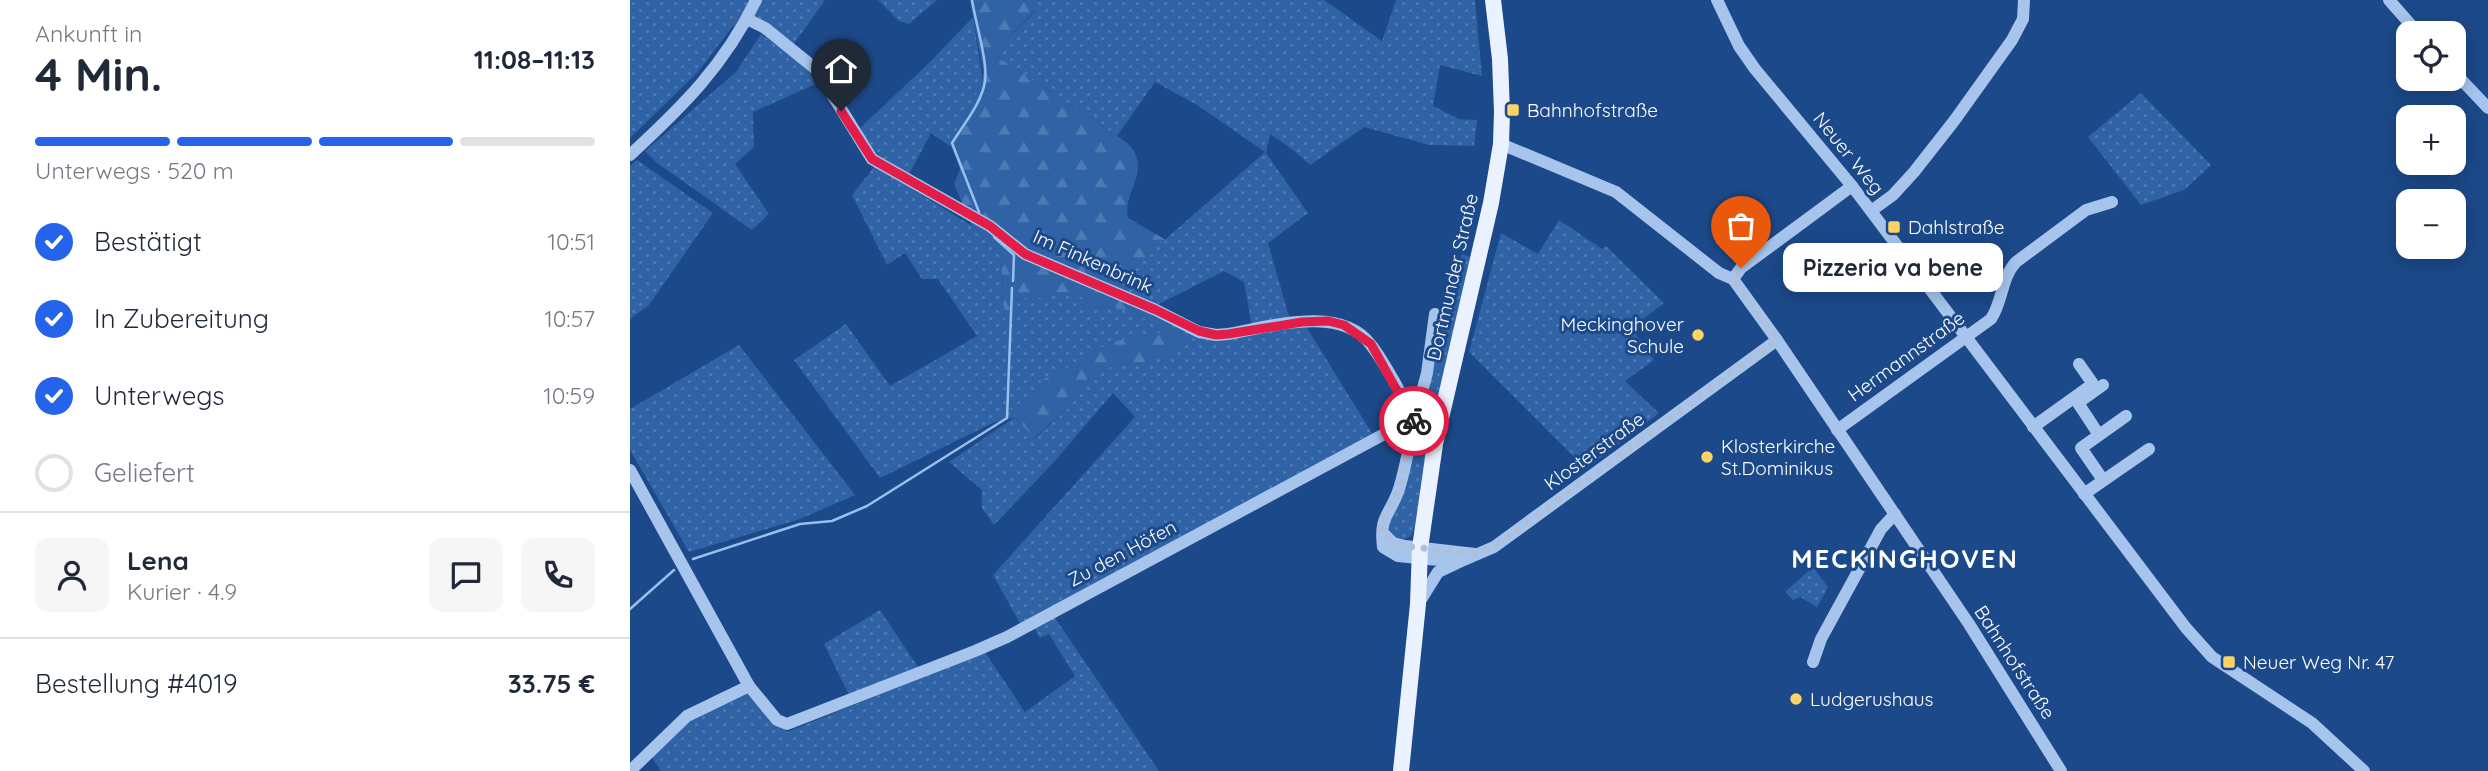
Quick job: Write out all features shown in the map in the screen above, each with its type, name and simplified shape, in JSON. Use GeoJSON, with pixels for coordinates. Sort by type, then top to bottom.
{"type":"FeatureCollection","features":[{"type":"Feature","properties":{"kind":"main road","name":"Dortmunder Straße"},"geometry":{"type":"LineString","coordinates":[[1401,771],[1418,604],[1420,553],[1438,426],[1482,243],[1501,144],[1503,112],[1493,0]]}},
{"type":"Feature","properties":{"kind":"street"},"geometry":{"type":"LineString","coordinates":[[630,155],[712,74],[756,0]]}},
{"type":"Feature","properties":{"kind":"street","name":"Neuer Weg"},"geometry":{"type":"LineString","coordinates":[[1717,0],[1755,69],[1852,186],[2186,628],[2213,657],[2312,723],[2364,771]]}},
{"type":"Feature","properties":{"kind":"street"},"geometry":{"type":"LineString","coordinates":[[1871,211],[1893,195],[1914,173],[1983,80],[2012,40],[2023,19],[2024,0]]}},
{"type":"Feature","properties":{"kind":"street"},"geometry":{"type":"LineString","coordinates":[[2389,0],[2407,21]]}},
{"type":"Feature","properties":{"kind":"street","name":"Im Finkenbrink"},"geometry":{"type":"LineString","coordinates":[[747,19],[765,28],[817,70],[872,159],[990,226],[1025,254],[1209,334],[1228,334],[1302,322],[1328,321],[1344,325],[1371,344],[1415,420]]}},
{"type":"Feature","properties":{"kind":"street"},"geometry":{"type":"LineString","coordinates":[[2466,85],[2488,108]]}},
{"type":"Feature","properties":{"kind":"street","name":"Bahnhofstraße"},"geometry":{"type":"LineString","coordinates":[[1501,144],[1616,192],[1719,274],[1733,279],[1895,514],[2006,681],[2061,771]]}},
{"type":"Feature","properties":{"kind":"street"},"geometry":{"type":"LineString","coordinates":[[1733,279],[1741,268],[1852,186]]}},
{"type":"Feature","properties":{"kind":"street","name":"Hermannstraße"},"geometry":{"type":"LineString","coordinates":[[1837,430],[1991,319],[1997,311],[2010,269],[2016,262],[2086,210],[2112,202]]}},
{"type":"Feature","properties":{"kind":"street"},"geometry":{"type":"LineString","coordinates":[[1436,314],[1425,382],[1398,492],[1388,508],[1381,529],[1383,547],[1398,556],[1420,553],[1475,554]]}},
{"type":"Feature","properties":{"kind":"street","name":"Klosterstraße"},"geometry":{"type":"LineString","coordinates":[[1418,604],[1438,572],[1508,538],[1777,340]]}},
{"type":"Feature","properties":{"kind":"street"},"geometry":{"type":"LineString","coordinates":[[2076,400],[2093,384],[2079,364]]}},
{"type":"Feature","properties":{"kind":"street"},"geometry":{"type":"LineString","coordinates":[[2034,427],[2103,385]]}},
{"type":"Feature","properties":{"kind":"street"},"geometry":{"type":"LineString","coordinates":[[2076,400],[2099,435]]}},
{"type":"Feature","properties":{"kind":"street"},"geometry":{"type":"LineString","coordinates":[[2103,480],[2081,448],[2126,416]]}},
{"type":"Feature","properties":{"kind":"street","name":"Zu den Höfen"},"geometry":{"type":"LineString","coordinates":[[630,471],[749,685],[777,720],[787,724],[1007,637],[1401,425],[1415,420]]}},
{"type":"Feature","properties":{"kind":"street"},"geometry":{"type":"LineString","coordinates":[[2084,494],[2149,449]]}},
{"type":"Feature","properties":{"kind":"street"},"geometry":{"type":"LineString","coordinates":[[1813,662],[1821,639],[1881,529],[1895,514]]}},
{"type":"Feature","properties":{"kind":"street"},"geometry":{"type":"LineString","coordinates":[[1420,553],[1459,562]]}},
{"type":"Feature","properties":{"kind":"street"},"geometry":{"type":"LineString","coordinates":[[630,771],[687,716],[749,685]]}},
{"type":"Feature","properties":{"kind":"green space"},"geometry":{"type":"Polygon","coordinates":[[[630,0],[753,0],[737,27],[733,26],[697,73],[630,138],[630,0]]]}},
{"type":"Feature","properties":{"kind":"green space"},"geometry":{"type":"Polygon","coordinates":[[[758,0],[825,0],[793,45],[750,17],[758,0]]]}},
{"type":"Feature","properties":{"kind":"green space"},"geometry":{"type":"Polygon","coordinates":[[[878,0],[937,0],[909,24],[899,21],[878,0]]]}},
{"type":"Feature","properties":{"kind":"green space"},"geometry":{"type":"Polygon","coordinates":[[[970,0],[1025,0],[1035,10],[993,54],[1126,142],[1134,152],[1138,171],[1129,198],[1128,218],[1166,240],[1113,286],[1183,325],[1179,353],[1145,363],[1115,365],[1090,375],[1069,407],[1034,438],[1015,417],[995,422],[1028,398],[1035,396],[1042,380],[1066,368],[1077,367],[1094,351],[1116,341],[1162,332],[1146,319],[1129,311],[1089,308],[1084,297],[1063,292],[1015,301],[1016,322],[1005,320],[1000,246],[972,226],[954,184],[960,169],[950,143],[983,82],[970,0]]]}},
{"type":"Feature","properties":{"kind":"green space"},"geometry":{"type":"Polygon","coordinates":[[[1025,0],[1324,0],[1382,41],[1396,0],[1475,0],[1482,76],[1440,65],[1433,106],[1459,119],[1477,120],[1474,146],[1429,145],[1364,127],[1310,165],[1270,134],[1266,153],[1308,213],[1268,243],[1290,320],[1252,327],[1244,282],[1224,271],[1157,305],[1112,286],[1265,152],[1197,105],[1155,82],[1117,136],[993,54],[1035,11],[1025,0]]]}},
{"type":"Feature","properties":{"kind":"green space"},"geometry":{"type":"Polygon","coordinates":[[[973,17],[983,82],[950,143],[951,147],[931,133],[909,174],[874,154],[858,130],[973,17]]]}},
{"type":"Feature","properties":{"kind":"green space"},"geometry":{"type":"Polygon","coordinates":[[[761,34],[804,65],[818,83],[753,112],[754,147],[735,164],[769,214],[752,230],[657,163],[645,151],[736,72],[761,34]]]}},
{"type":"Feature","properties":{"kind":"green space"},"geometry":{"type":"Polygon","coordinates":[[[2141,93],[2211,165],[2184,190],[2141,205],[2088,137],[2141,93]]]}},
{"type":"Feature","properties":{"kind":"green space"},"geometry":{"type":"Polygon","coordinates":[[[637,160],[713,213],[649,305],[630,319],[630,166],[637,160]]]}},
{"type":"Feature","properties":{"kind":"green space"},"geometry":{"type":"Polygon","coordinates":[[[875,166],[1000,246],[1005,320],[1015,301],[1063,292],[1084,297],[1089,308],[1120,309],[1138,315],[1163,333],[1116,341],[1094,351],[1077,367],[1066,368],[1035,396],[1028,398],[995,422],[880,478],[794,360],[846,324],[890,386],[977,336],[938,279],[922,279],[905,253],[887,265],[852,195],[875,166]]]}},
{"type":"Feature","properties":{"kind":"green space"},"geometry":{"type":"Polygon","coordinates":[[[1559,220],[1602,249],[1606,246],[1664,303],[1631,328],[1654,360],[1625,381],[1659,413],[1586,469],[1469,352],[1501,233],[1538,254],[1559,220]]]}},
{"type":"Feature","properties":{"kind":"green space"},"geometry":{"type":"Polygon","coordinates":[[[1462,254],[1473,258],[1431,424],[1420,421],[1442,310],[1462,254]]]}},
{"type":"Feature","properties":{"kind":"green space"},"geometry":{"type":"Polygon","coordinates":[[[1304,323],[1373,435],[1021,625],[993,575],[1135,417],[1113,393],[1053,463],[994,525],[982,508],[982,490],[949,462],[1015,417],[1035,438],[1069,407],[1089,375],[1115,365],[1145,363],[1183,325],[1198,333],[1304,323]]]}},
{"type":"Feature","properties":{"kind":"green space"},"geometry":{"type":"Polygon","coordinates":[[[739,345],[855,495],[800,519],[689,552],[630,450],[630,409],[739,345]]]}},
{"type":"Feature","properties":{"kind":"green space"},"geometry":{"type":"Polygon","coordinates":[[[1419,427],[1430,429],[1415,526],[1411,536],[1400,541],[1387,531],[1419,427]]]}},
{"type":"Feature","properties":{"kind":"green space"},"geometry":{"type":"Polygon","coordinates":[[[1813,567],[1828,587],[1817,607],[1800,597],[1793,600],[1785,592],[1813,567]]]}},
{"type":"Feature","properties":{"kind":"green space"},"geometry":{"type":"Polygon","coordinates":[[[880,610],[920,670],[850,697],[824,644],[880,610]]]}},
{"type":"Feature","properties":{"kind":"green space"},"geometry":{"type":"Polygon","coordinates":[[[1053,615],[1159,771],[661,771],[651,756],[695,717],[747,694],[787,732],[985,652],[1025,712],[1075,676],[1049,634],[1040,638],[1033,626],[1053,615]]]}},
{"type":"Feature","properties":{"kind":"waterway"},"geometry":{"type":"LineString","coordinates":[[972,0],[983,52],[985,81],[976,106],[952,143],[979,212]]}},
{"type":"Feature","properties":{"kind":"waterway"},"geometry":{"type":"LineString","coordinates":[[994,237],[1014,255],[1013,281]]}},
{"type":"Feature","properties":{"kind":"waterway"},"geometry":{"type":"LineString","coordinates":[[693,559],[800,524],[832,521],[867,506],[1007,418],[1012,288]]}},
{"type":"Feature","properties":{"kind":"waterway"},"geometry":{"type":"LineString","coordinates":[[630,609],[674,570]]}},
{"type":"Feature","properties":{"kind":"way so far"},"geometry":{"type":"LineString","coordinates":[[1414,421],[1398,492],[1388,508],[1381,529],[1386,537],[1393,543],[1405,546],[1475,554],[1494,547],[1777,340],[1733,279],[1741,268]]}},
{"type":"Feature","properties":{"kind":"place","name":"Bahnhofstraße"},"geometry":{"type":"Point","coordinates":[1513,110]}},
{"type":"Feature","properties":{"kind":"place","name":"Dahlstraße"},"geometry":{"type":"Point","coordinates":[1894,227]}},
{"type":"Feature","properties":{"kind":"place","name":"Pizzeria va bene"},"geometry":{"type":"Point","coordinates":[1741,268]}},
{"type":"Feature","properties":{"kind":"place","name":"Meckinghover Schule"},"geometry":{"type":"Point","coordinates":[1698,335]}},
{"type":"Feature","properties":{"kind":"place","name":"Klosterkirche St.Dominikus"},"geometry":{"type":"Point","coordinates":[1707,457]}},
{"type":"Feature","properties":{"kind":"place","name":"Neuer Weg Nr. 47"},"geometry":{"type":"Point","coordinates":[2229,662]}},
{"type":"Feature","properties":{"kind":"place","name":"Ludgerushaus"},"geometry":{"type":"Point","coordinates":[1796,699]}},
{"type":"Feature","properties":{"kind":"district","name":"MECKINGHOVEN"},"geometry":{"type":"Point","coordinates":[1905,559]}},
{"type":"Feature","properties":{"kind":"route"},"geometry":{"type":"LineString","coordinates":[[841,111],[872,159],[990,226],[1025,254],[1199,331],[1216,335],[1228,334],[1302,322],[1328,321],[1344,325],[1371,344],[1415,418],[1414,421]]}}]}
